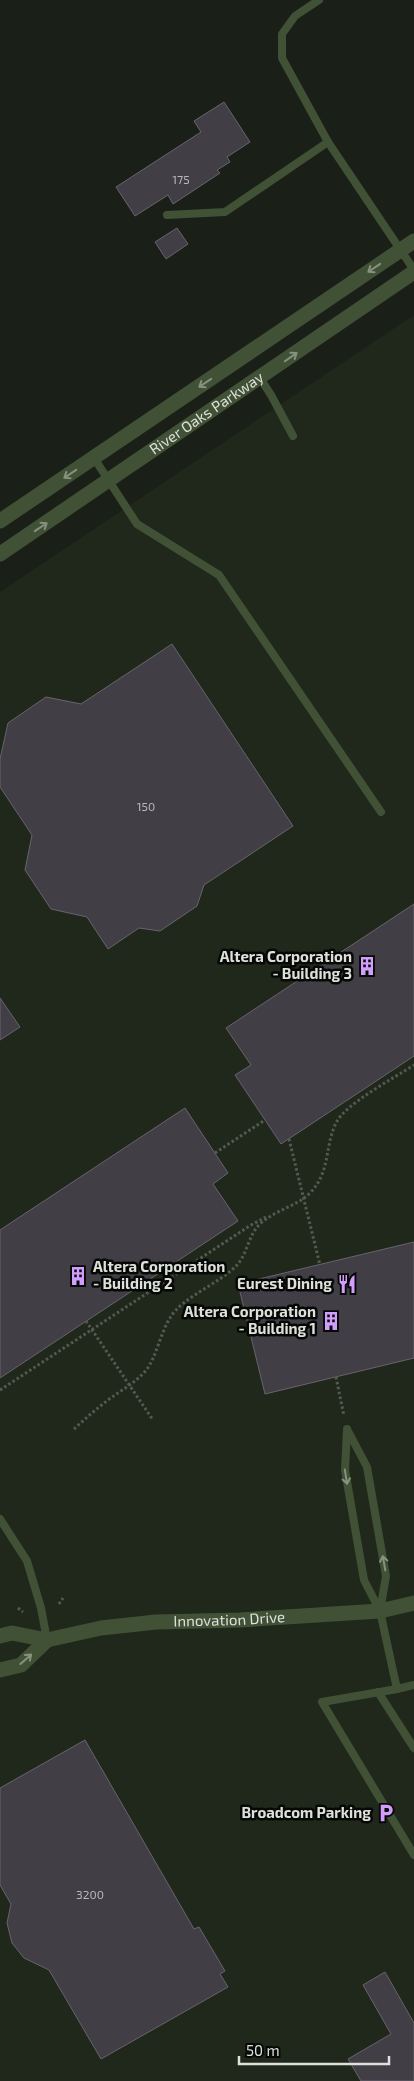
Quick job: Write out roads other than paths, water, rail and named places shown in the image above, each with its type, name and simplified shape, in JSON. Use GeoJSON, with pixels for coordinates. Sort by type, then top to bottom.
{"type":"FeatureCollection","features":[{"type":"Feature","properties":{"kind":"street","name":"River Oaks Parkway"},"geometry":{"type":"LineString","coordinates":[[0,522],[408,245]]}},
{"type":"Feature","properties":{"kind":"street","name":"River Oaks Parkway"},"geometry":{"type":"LineString","coordinates":[[0,554],[414,271]]}},
{"type":"Feature","properties":{"kind":"street"},"geometry":{"type":"LineString","coordinates":[[245,355],[260,378]]}},
{"type":"Feature","properties":{"kind":"street","name":"Innovation Drive"},"geometry":{"type":"LineString","coordinates":[[0,1636],[12,1633],[47,1640],[101,1628],[156,1622],[240,1620],[380,1611],[414,1603]]}},
{"type":"Feature","properties":{"kind":"street"},"geometry":{"type":"LineString","coordinates":[[0,1670],[21,1665],[47,1640]]}},
{"type":"Feature","properties":{"kind":"lane"},"geometry":{"type":"LineString","coordinates":[[319,0],[295,16],[282,34],[282,58],[328,142],[408,245],[414,271]]}},
{"type":"Feature","properties":{"kind":"lane"},"geometry":{"type":"LineString","coordinates":[[167,215],[225,212],[328,142]]}},
{"type":"Feature","properties":{"kind":"lane"},"geometry":{"type":"LineString","coordinates":[[260,378],[293,436]]}},
{"type":"Feature","properties":{"kind":"lane"},"geometry":{"type":"LineString","coordinates":[[94,458],[137,524],[219,575],[381,812]]}},
{"type":"Feature","properties":{"kind":"lane"},"geometry":{"type":"LineString","coordinates":[[380,1611],[386,1576],[367,1467],[348,1429],[345,1470],[364,1580],[380,1611],[397,1689]]}},
{"type":"Feature","properties":{"kind":"lane"},"geometry":{"type":"LineString","coordinates":[[0,1519],[27,1561],[41,1608],[47,1640]]}},
{"type":"Feature","properties":{"kind":"lane"},"geometry":{"type":"LineString","coordinates":[[414,1685],[322,1702],[414,1855]]}},
{"type":"Feature","properties":{"kind":"lane"},"geometry":{"type":"LineString","coordinates":[[378,1692],[414,1748]]}},
{"type":"Feature","properties":{"kind":"place","name":"Altera Corporation - Building 3"},"geometry":{"type":"Point","coordinates":[367,966]}},
{"type":"Feature","properties":{"kind":"place","name":"Altera Corporation - Building 2"},"geometry":{"type":"Point","coordinates":[78,1276]}},
{"type":"Feature","properties":{"kind":"place","name":"Eurest Dining"},"geometry":{"type":"Point","coordinates":[347,1284]}},
{"type":"Feature","properties":{"kind":"place","name":"Altera Corporation - Building 1"},"geometry":{"type":"Point","coordinates":[331,1321]}},
{"type":"Feature","properties":{"kind":"place","name":"Broadcom Parking"},"geometry":{"type":"Point","coordinates":[386,1813]}}]}
